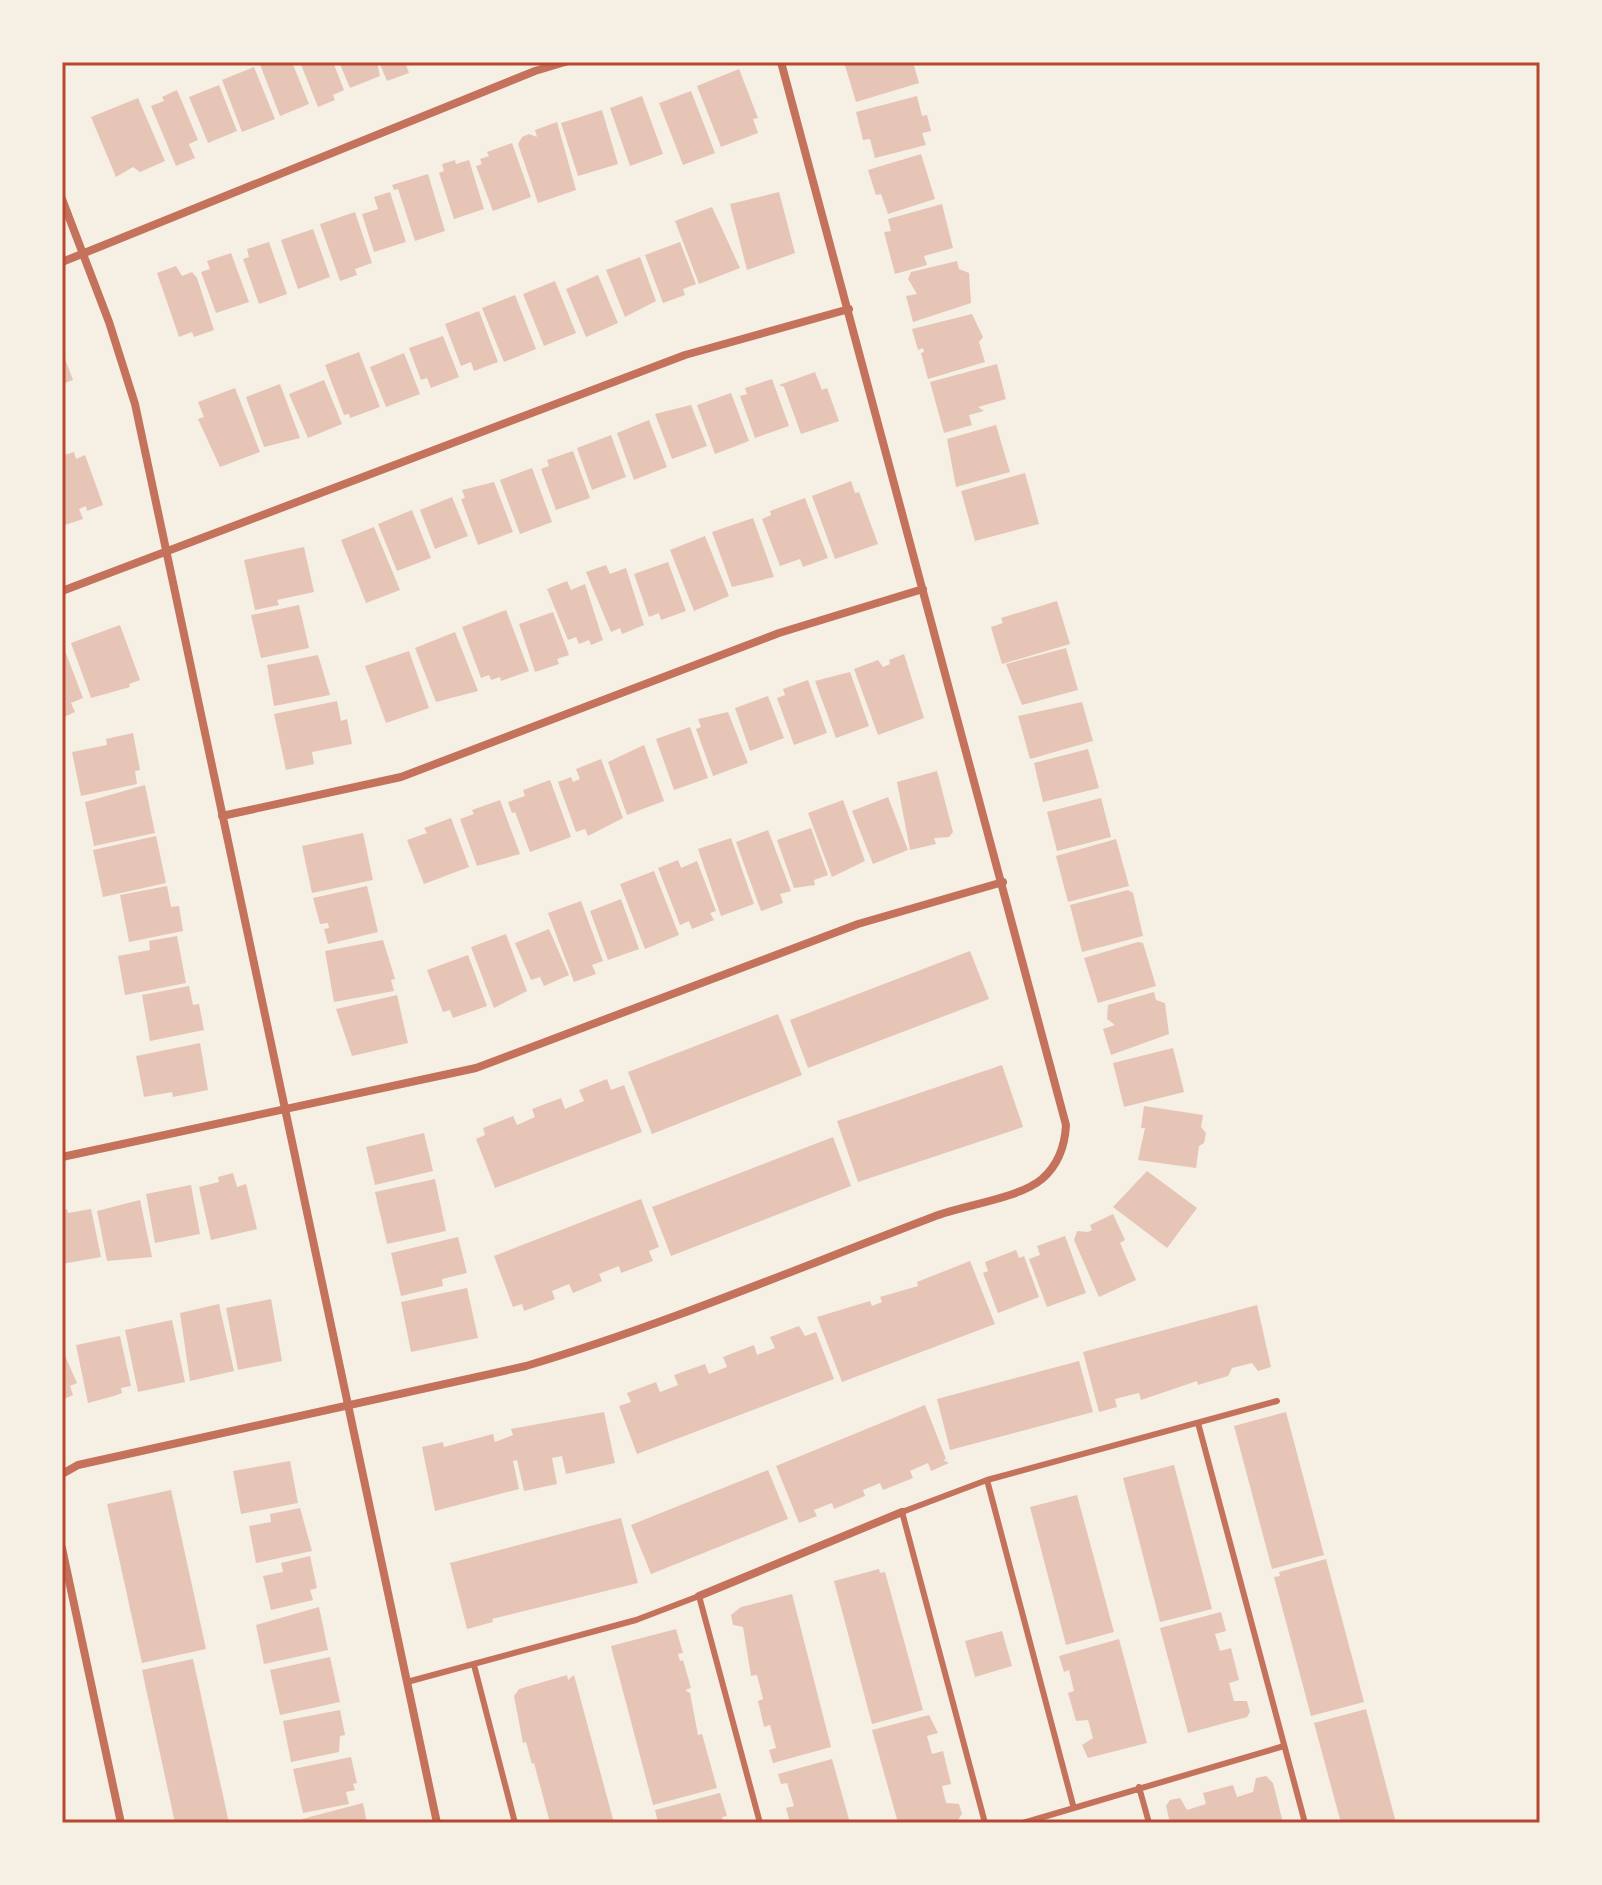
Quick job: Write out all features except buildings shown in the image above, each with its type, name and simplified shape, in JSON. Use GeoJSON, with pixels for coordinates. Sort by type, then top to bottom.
{"type":"FeatureCollection","features":[{"type":"Feature","properties":{"kind":"street"},"geometry":{"type":"LineString","coordinates":[[62,262],[535,71],[565,62]]}},
{"type":"Feature","properties":{"kind":"street"},"geometry":{"type":"LineString","coordinates":[[62,1474],[78,1465],[526,1366],[591,1347],[1041,1179],[1060,1155],[1066,1125],[781,62]]}},
{"type":"Feature","properties":{"kind":"street"},"geometry":{"type":"LineString","coordinates":[[62,199],[84,253],[135,404],[437,1823]]}},
{"type":"Feature","properties":{"kind":"street"},"geometry":{"type":"LineString","coordinates":[[62,591],[685,355],[849,309]]}},
{"type":"Feature","properties":{"kind":"street"},"geometry":{"type":"LineString","coordinates":[[222,816],[401,777],[779,633],[923,589]]}},
{"type":"Feature","properties":{"kind":"street"},"geometry":{"type":"LineString","coordinates":[[62,1157],[476,1068],[868,921],[1003,882]]}},
{"type":"Feature","properties":{"kind":"street"},"geometry":{"type":"LineString","coordinates":[[699,1596],[902,1512]]}},
{"type":"Feature","properties":{"kind":"street"},"geometry":{"type":"LineString","coordinates":[[62,1548],[121,1823]]}},
{"type":"Feature","properties":{"kind":"lane"},"geometry":{"type":"LineString","coordinates":[[985,1823],[902,1512],[987,1480],[1277,1401]]}},
{"type":"Feature","properties":{"kind":"lane"},"geometry":{"type":"LineString","coordinates":[[1198,1423],[1305,1823]]}},
{"type":"Feature","properties":{"kind":"lane"},"geometry":{"type":"LineString","coordinates":[[987,1480],[1073,1805]]}},
{"type":"Feature","properties":{"kind":"lane"},"geometry":{"type":"LineString","coordinates":[[407,1682],[636,1620],[699,1596],[760,1823]]}},
{"type":"Feature","properties":{"kind":"lane"},"geometry":{"type":"LineString","coordinates":[[474,1665],[515,1823]]}},
{"type":"Feature","properties":{"kind":"lane"},"geometry":{"type":"LineString","coordinates":[[1023,1823],[1073,1805],[1284,1746]]}},
{"type":"Feature","properties":{"kind":"lane"},"geometry":{"type":"LineString","coordinates":[[1139,1787],[1149,1823]]}}]}
